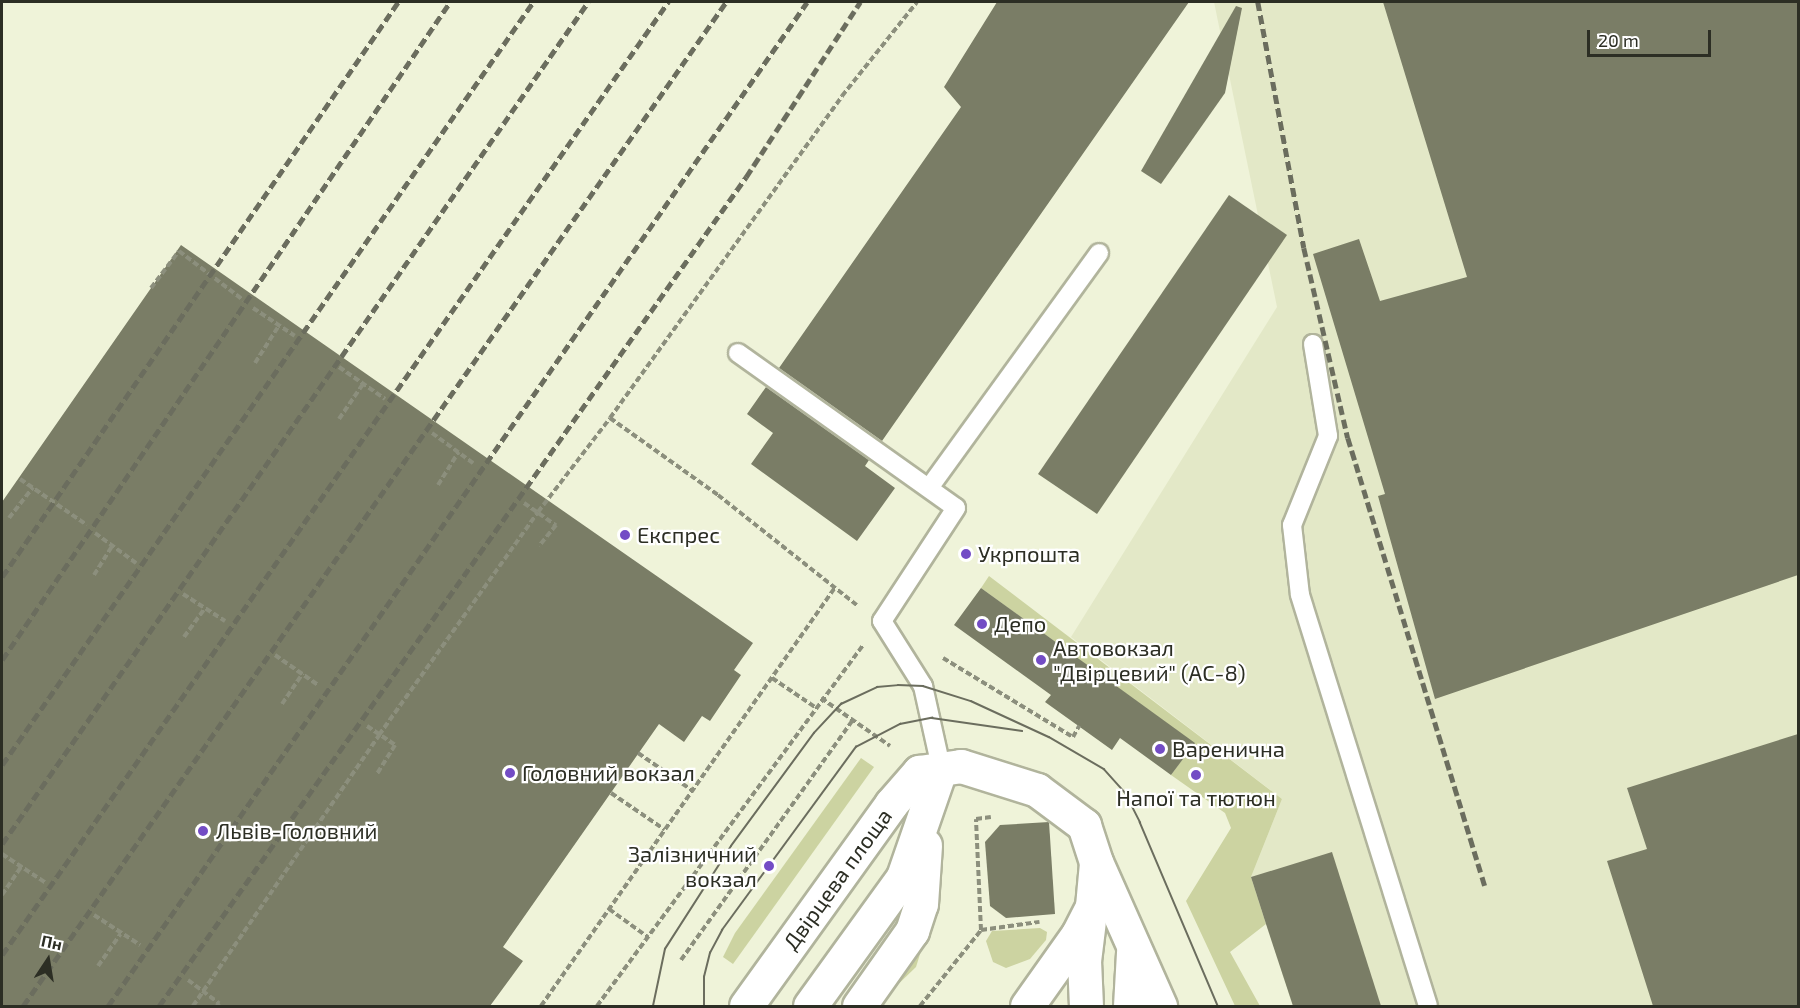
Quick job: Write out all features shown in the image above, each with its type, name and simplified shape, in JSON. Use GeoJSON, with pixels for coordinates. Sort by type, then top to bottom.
{"type":"FeatureCollection","features":[{"type":"Feature","properties":{"kind":"street","name":"Двірцева площа"},"geometry":{"type":"LineString","coordinates":[[746,1006],[891,804],[919,772],[941,767],[961,766],[1004,777],[1063,806],[1084,825],[1096,862],[1132,938],[1160,1006]]}},
{"type":"Feature","properties":{"kind":"street","name":"Двірцева площа"},"geometry":{"type":"LineString","coordinates":[[810,1006],[903,877],[941,767]]}},
{"type":"Feature","properties":{"kind":"street","name":"Двірцева площа"},"geometry":{"type":"LineString","coordinates":[[859,1006],[915,922],[921,904],[927,834],[941,767]]}},
{"type":"Feature","properties":{"kind":"street","name":"Двірцева площа"},"geometry":{"type":"LineString","coordinates":[[1027,1006],[1045,992],[1092,906],[1096,862]]}},
{"type":"Feature","properties":{"kind":"street"},"geometry":{"type":"LineString","coordinates":[[1086,1006],[1084,961],[1092,906]]}},
{"type":"Feature","properties":{"kind":"street","name":"Двірцева площа"},"geometry":{"type":"LineString","coordinates":[[1130,1006],[1132,938]]}},
{"type":"Feature","properties":{"kind":"lane"},"geometry":{"type":"LineString","coordinates":[[929,488],[1099,253]]}},
{"type":"Feature","properties":{"kind":"lane"},"geometry":{"type":"LineString","coordinates":[[1313,344],[1328,436],[1292,525],[1300,595],[1428,1006]]}},
{"type":"Feature","properties":{"kind":"lane"},"geometry":{"type":"LineString","coordinates":[[738,353],[956,508],[882,621],[923,686],[941,767]]}},
{"type":"Feature","properties":{"kind":"path"},"geometry":{"type":"LineString","coordinates":[[193,1006],[379,735],[538,512],[610,418],[842,96],[917,2]]}},
{"type":"Feature","properties":{"kind":"path"},"geometry":{"type":"LineString","coordinates":[[151,288],[179,251],[243,300]]}},
{"type":"Feature","properties":{"kind":"path"},"geometry":{"type":"LineString","coordinates":[[253,308],[278,327],[296,336]]}},
{"type":"Feature","properties":{"kind":"path"},"geometry":{"type":"LineString","coordinates":[[255,363],[278,327]]}},
{"type":"Feature","properties":{"kind":"path"},"geometry":{"type":"LineString","coordinates":[[339,367],[385,399]]}},
{"type":"Feature","properties":{"kind":"path"},"geometry":{"type":"LineString","coordinates":[[339,419],[363,384]]}},
{"type":"Feature","properties":{"kind":"path"},"geometry":{"type":"LineString","coordinates":[[541,1006],[834,589],[718,495],[610,418]]}},
{"type":"Feature","properties":{"kind":"path"},"geometry":{"type":"LineString","coordinates":[[432,433],[474,463]]}},
{"type":"Feature","properties":{"kind":"path"},"geometry":{"type":"LineString","coordinates":[[438,485],[459,452]]}},
{"type":"Feature","properties":{"kind":"path"},"geometry":{"type":"LineString","coordinates":[[20,479],[87,525]]}},
{"type":"Feature","properties":{"kind":"path"},"geometry":{"type":"LineString","coordinates":[[9,518],[33,487]]}},
{"type":"Feature","properties":{"kind":"path"},"geometry":{"type":"LineString","coordinates":[[524,503],[556,525],[539,546]]}},
{"type":"Feature","properties":{"kind":"path"},"geometry":{"type":"LineString","coordinates":[[95,533],[135,563]]}},
{"type":"Feature","properties":{"kind":"path"},"geometry":{"type":"LineString","coordinates":[[94,575],[113,545]]}},
{"type":"Feature","properties":{"kind":"path"},"geometry":{"type":"LineString","coordinates":[[183,594],[225,621]]}},
{"type":"Feature","properties":{"kind":"path"},"geometry":{"type":"LineString","coordinates":[[184,637],[205,608]]}},
{"type":"Feature","properties":{"kind":"path"},"geometry":{"type":"LineString","coordinates":[[597,1006],[815,707],[882,621]]}},
{"type":"Feature","properties":{"kind":"path"},"geometry":{"type":"LineString","coordinates":[[932,651],[1073,736],[1079,726]]}},
{"type":"Feature","properties":{"kind":"path"},"geometry":{"type":"LineString","coordinates":[[275,655],[318,685]]}},
{"type":"Feature","properties":{"kind":"path"},"geometry":{"type":"LineString","coordinates":[[282,704],[303,673]]}},
{"type":"Feature","properties":{"kind":"path"},"geometry":{"type":"LineString","coordinates":[[772,678],[815,707]]}},
{"type":"Feature","properties":{"kind":"path"},"geometry":{"type":"LineString","coordinates":[[681,960],[853,720]]}},
{"type":"Feature","properties":{"kind":"path"},"geometry":{"type":"LineString","coordinates":[[367,726],[395,745],[377,774]]}},
{"type":"Feature","properties":{"kind":"path"},"geometry":{"type":"LineString","coordinates":[[638,753],[693,791]]}},
{"type":"Feature","properties":{"kind":"path"},"geometry":{"type":"LineString","coordinates":[[611,793],[665,830]]}},
{"type":"Feature","properties":{"kind":"path"},"geometry":{"type":"LineString","coordinates":[[921,1006],[981,930],[976,819],[996,816]]}},
{"type":"Feature","properties":{"kind":"path"},"geometry":{"type":"LineString","coordinates":[[2,854],[46,883]]}},
{"type":"Feature","properties":{"kind":"path"},"geometry":{"type":"LineString","coordinates":[[2,895],[21,867]]}},
{"type":"Feature","properties":{"kind":"path"},"geometry":{"type":"LineString","coordinates":[[609,909],[648,937]]}},
{"type":"Feature","properties":{"kind":"path"},"geometry":{"type":"LineString","coordinates":[[94,915],[140,945]]}},
{"type":"Feature","properties":{"kind":"path"},"geometry":{"type":"LineString","coordinates":[[981,930],[1046,921]]}},
{"type":"Feature","properties":{"kind":"path"},"geometry":{"type":"LineString","coordinates":[[98,966],[120,933]]}},
{"type":"Feature","properties":{"kind":"path"},"geometry":{"type":"LineString","coordinates":[[188,980],[219,1003],[217,1006]]}},
{"type":"Feature","properties":{"kind":"shaded area"},"geometry":{"type":"Polygon","coordinates":[[[1214,2],[1798,2],[1798,1006],[1293,1006],[1251,877],[1282,799],[1071,637],[1277,307],[1214,2]]]}},
{"type":"Feature","properties":{"kind":"shaded area"},"geometry":{"type":"Polygon","coordinates":[[[989,576],[1282,799],[1251,877],[1266,924],[1230,952],[1260,1006],[1235,1006],[1186,901],[1231,828],[1225,813],[1171,775],[1194,743],[981,588],[989,576]]]}},
{"type":"Feature","properties":{"kind":"shaded area"},"geometry":{"type":"Polygon","coordinates":[[[861,758],[874,767],[733,964],[723,957],[735,933],[861,758]]]}},
{"type":"Feature","properties":{"kind":"shaded area"},"geometry":{"type":"Polygon","coordinates":[[[929,925],[916,967],[888,994],[929,925]]]}},
{"type":"Feature","properties":{"kind":"shaded area"},"geometry":{"type":"Polygon","coordinates":[[[1040,928],[1047,932],[1046,940],[1030,959],[1006,968],[993,962],[986,941],[992,931],[1040,928]]]}},
{"type":"Feature","properties":{"kind":"building"},"geometry":{"type":"Polygon","coordinates":[[[997,2],[1189,2],[882,441],[779,368],[961,107],[944,87],[997,2]]]}},
{"type":"Feature","properties":{"kind":"building"},"geometry":{"type":"Polygon","coordinates":[[[1383,2],[1798,2],[1798,575],[1435,699],[1378,496],[1385,494],[1313,254],[1359,239],[1380,301],[1467,277],[1383,2]]]}},
{"type":"Feature","properties":{"kind":"building"},"geometry":{"type":"Polygon","coordinates":[[[1236,6],[1242,8],[1225,93],[1161,184],[1141,171],[1236,6]]]}},
{"type":"Feature","properties":{"kind":"building"},"geometry":{"type":"Polygon","coordinates":[[[1229,195],[1287,235],[1097,514],[1038,474],[1229,195]]]}},
{"type":"Feature","properties":{"kind":"building"},"geometry":{"type":"Polygon","coordinates":[[[181,245],[753,643],[734,670],[741,675],[710,721],[702,716],[684,742],[659,724],[503,947],[523,961],[490,1006],[2,1006],[2,502],[181,245]]]}},
{"type":"Feature","properties":{"kind":"building"},"geometry":{"type":"Polygon","coordinates":[[[766,387],[869,460],[865,466],[895,488],[857,541],[751,464],[773,433],[747,414],[766,387]]]}},
{"type":"Feature","properties":{"kind":"building","name":"Автовокзал \"Двірцевий\" (АС-8)"},"geometry":{"type":"Polygon","coordinates":[[[981,588],[1195,743],[1171,775],[1120,738],[1112,750],[1045,702],[1051,695],[954,625],[981,588]]]}},
{"type":"Feature","properties":{"kind":"building"},"geometry":{"type":"Polygon","coordinates":[[[1798,734],[1798,1006],[1653,1006],[1607,861],[1647,849],[1627,788],[1798,734]]]}},
{"type":"Feature","properties":{"kind":"building"},"geometry":{"type":"Polygon","coordinates":[[[1049,822],[1055,914],[1006,918],[990,906],[985,842],[1000,825],[1049,822]]]}},
{"type":"Feature","properties":{"kind":"building"},"geometry":{"type":"Polygon","coordinates":[[[1332,852],[1381,1006],[1293,1006],[1251,877],[1332,852]]]}},
{"type":"Feature","properties":{"kind":"tram line"},"geometry":{"type":"LineString","coordinates":[[653,1006],[665,949],[731,846],[814,733],[841,704],[877,687],[898,685],[923,686],[971,701],[1049,737],[1104,769],[1125,792],[1140,822],[1218,1006]]}},
{"type":"Feature","properties":{"kind":"tram line"},"geometry":{"type":"LineString","coordinates":[[704,1006],[704,977],[710,953],[722,930],[856,747],[900,724],[932,718],[1022,731]]}},
{"type":"Feature","properties":{"kind":"railway"},"geometry":{"type":"LineString","coordinates":[[2,577],[398,2]]}},
{"type":"Feature","properties":{"kind":"railway"},"geometry":{"type":"LineString","coordinates":[[2,660],[450,2]]}},
{"type":"Feature","properties":{"kind":"railway"},"geometry":{"type":"LineString","coordinates":[[2,765],[533,2]]}},
{"type":"Feature","properties":{"kind":"railway"},"geometry":{"type":"LineString","coordinates":[[2,844],[588,2]]}},
{"type":"Feature","properties":{"kind":"railway"},"geometry":{"type":"LineString","coordinates":[[2,955],[668,2]]}},
{"type":"Feature","properties":{"kind":"railway"},"geometry":{"type":"LineString","coordinates":[[23,1006],[726,2]]}},
{"type":"Feature","properties":{"kind":"railway"},"geometry":{"type":"LineString","coordinates":[[108,1006],[807,2]]}},
{"type":"Feature","properties":{"kind":"railway"},"geometry":{"type":"LineString","coordinates":[[159,1006],[746,177],[860,2]]}},
{"type":"Feature","properties":{"kind":"railway"},"geometry":{"type":"LineString","coordinates":[[1258,2],[1304,248],[1348,438],[1486,888]]}},
{"type":"Feature","properties":{"kind":"place","name":"Експрес"},"geometry":{"type":"Point","coordinates":[625,535]}},
{"type":"Feature","properties":{"kind":"place","name":"Укрпошта"},"geometry":{"type":"Point","coordinates":[966,554]}},
{"type":"Feature","properties":{"kind":"place","name":"Депо"},"geometry":{"type":"Point","coordinates":[982,624]}},
{"type":"Feature","properties":{"kind":"place","name":"Автовокзал \"Двірцевий\" (АС-8)"},"geometry":{"type":"Point","coordinates":[1041,660]}},
{"type":"Feature","properties":{"kind":"place","name":"Варенична"},"geometry":{"type":"Point","coordinates":[1160,749]}},
{"type":"Feature","properties":{"kind":"place","name":"Головний вокзал"},"geometry":{"type":"Point","coordinates":[510,773]}},
{"type":"Feature","properties":{"kind":"place","name":"Напої та тютюн"},"geometry":{"type":"Point","coordinates":[1196,775]}},
{"type":"Feature","properties":{"kind":"place","name":"Львів-Головний"},"geometry":{"type":"Point","coordinates":[203,831]}},
{"type":"Feature","properties":{"kind":"place","name":"Залізничний вокзал"},"geometry":{"type":"Point","coordinates":[769,866]}}]}
